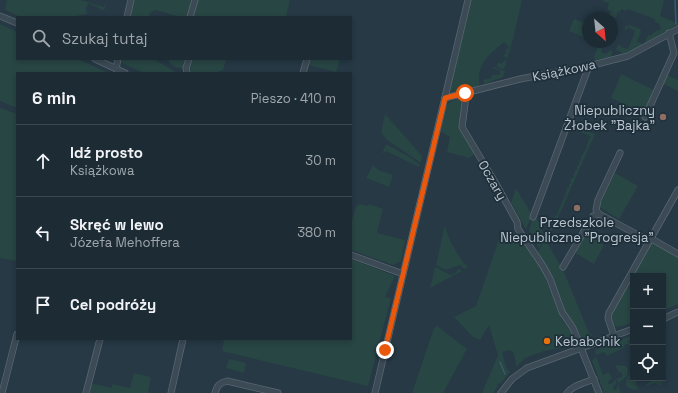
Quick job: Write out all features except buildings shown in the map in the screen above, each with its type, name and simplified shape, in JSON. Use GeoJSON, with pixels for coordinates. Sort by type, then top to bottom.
{"type":"FeatureCollection","features":[{"type":"Feature","properties":{"kind":"street"},"geometry":{"type":"LineString","coordinates":[[127,16],[131,0]]}},
{"type":"Feature","properties":{"kind":"street"},"geometry":{"type":"LineString","coordinates":[[190,16],[195,0]]}},
{"type":"Feature","properties":{"kind":"street"},"geometry":{"type":"LineString","coordinates":[[375,393],[468,0]]}},
{"type":"Feature","properties":{"kind":"street"},"geometry":{"type":"LineString","coordinates":[[0,16],[16,23]]}},
{"type":"Feature","properties":{"kind":"street","name":"Książkowa"},"geometry":{"type":"LineString","coordinates":[[445,98],[520,79],[589,66],[628,56],[678,29]]}},
{"type":"Feature","properties":{"kind":"street"},"geometry":{"type":"LineString","coordinates":[[645,117],[674,53],[669,33]]}},
{"type":"Feature","properties":{"kind":"street"},"geometry":{"type":"LineString","coordinates":[[97,60],[123,72]]}},
{"type":"Feature","properties":{"kind":"street"},"geometry":{"type":"LineString","coordinates":[[116,69],[118,60]]}},
{"type":"Feature","properties":{"kind":"street"},"geometry":{"type":"LineString","coordinates":[[187,72],[186,68],[189,60]]}},
{"type":"Feature","properties":{"kind":"street"},"geometry":{"type":"LineString","coordinates":[[303,72],[307,60]]}},
{"type":"Feature","properties":{"kind":"street"},"geometry":{"type":"LineString","coordinates":[[533,217],[589,66]]}},
{"type":"Feature","properties":{"kind":"street","name":"Oczary"},"geometry":{"type":"LineString","coordinates":[[465,93],[462,127],[500,190],[517,222],[518,229],[540,261],[550,279],[562,312],[574,328],[599,393]]}},
{"type":"Feature","properties":{"kind":"street"},"geometry":{"type":"LineString","coordinates":[[598,212],[598,200],[620,153]]}},
{"type":"Feature","properties":{"kind":"street"},"geometry":{"type":"LineString","coordinates":[[614,336],[608,320],[608,315],[678,190]]}},
{"type":"Feature","properties":{"kind":"street"},"geometry":{"type":"LineString","coordinates":[[563,267],[593,216],[598,212]]}},
{"type":"Feature","properties":{"kind":"street"},"geometry":{"type":"LineString","coordinates":[[598,212],[678,254]]}},
{"type":"Feature","properties":{"kind":"street"},"geometry":{"type":"LineString","coordinates":[[352,255],[403,274]]}},
{"type":"Feature","properties":{"kind":"street"},"geometry":{"type":"LineString","coordinates":[[666,318],[678,312]]}},
{"type":"Feature","properties":{"kind":"street"},"geometry":{"type":"LineString","coordinates":[[501,393],[512,379],[527,368],[630,330]]}},
{"type":"Feature","properties":{"kind":"street"},"geometry":{"type":"LineString","coordinates":[[2,393],[2,385],[16,337]]}},
{"type":"Feature","properties":{"kind":"street"},"geometry":{"type":"LineString","coordinates":[[86,393],[100,340]]}},
{"type":"Feature","properties":{"kind":"street"},"geometry":{"type":"LineString","coordinates":[[171,393],[182,340]]}},
{"type":"Feature","properties":{"kind":"street"},"geometry":{"type":"LineString","coordinates":[[567,393],[575,386],[594,379]]}},
{"type":"Feature","properties":{"kind":"street"},"geometry":{"type":"LineString","coordinates":[[215,393],[217,386],[228,381],[278,393]]}},
{"type":"Feature","properties":{"kind":"green space"},"geometry":{"type":"Polygon","coordinates":[[[7,0],[81,0],[104,7],[107,0],[105,9],[103,10],[88,3],[86,9],[87,14],[76,16],[19,16],[5,10],[7,0]]]}},
{"type":"Feature","properties":{"kind":"green space"},"geometry":{"type":"Polygon","coordinates":[[[133,0],[193,0],[187,16],[178,16],[155,10],[150,13],[149,16],[130,16],[133,0]]]}},
{"type":"Feature","properties":{"kind":"green space"},"geometry":{"type":"Polygon","coordinates":[[[197,0],[290,0],[286,16],[192,16],[197,0]]]}},
{"type":"Feature","properties":{"kind":"green space"},"geometry":{"type":"Polygon","coordinates":[[[471,0],[522,0],[507,65],[511,42],[507,59],[503,55],[507,53],[505,51],[509,47],[504,42],[485,61],[480,72],[480,86],[454,92],[454,88],[452,93],[450,89],[451,84],[471,0]]]}},
{"type":"Feature","properties":{"kind":"green space"},"geometry":{"type":"Polygon","coordinates":[[[664,0],[660,16],[677,23],[678,21],[678,25],[644,44],[649,34],[650,36],[657,30],[659,31],[661,27],[659,26],[660,24],[655,22],[655,19],[628,9],[627,11],[621,9],[620,12],[611,12],[607,10],[609,3],[603,1],[664,0]]]}},
{"type":"Feature","properties":{"kind":"green space"},"geometry":{"type":"Polygon","coordinates":[[[574,19],[582,22],[582,36],[569,31],[574,19]]]}},
{"type":"Feature","properties":{"kind":"green space"},"geometry":{"type":"Polygon","coordinates":[[[0,24],[16,32],[16,60],[80,60],[107,72],[16,72],[16,108],[0,101],[0,24]]]}},
{"type":"Feature","properties":{"kind":"green space"},"geometry":{"type":"Polygon","coordinates":[[[630,25],[640,29],[641,32],[637,42],[643,44],[629,52],[621,54],[621,52],[616,50],[618,45],[628,49],[635,31],[628,27],[627,30],[624,29],[626,26],[630,25]]]}},
{"type":"Feature","properties":{"kind":"green space"},"geometry":{"type":"Polygon","coordinates":[[[598,48],[602,48],[601,52],[606,54],[610,50],[612,51],[611,57],[595,60],[594,57],[598,48]]]}},
{"type":"Feature","properties":{"kind":"green space"},"geometry":{"type":"Polygon","coordinates":[[[507,59],[503,69],[497,67],[498,62],[501,64],[507,59]]]}},
{"type":"Feature","properties":{"kind":"green space"},"geometry":{"type":"Polygon","coordinates":[[[121,60],[156,60],[175,72],[142,72],[120,62],[121,60]]]}},
{"type":"Feature","properties":{"kind":"green space"},"geometry":{"type":"Polygon","coordinates":[[[168,60],[187,60],[184,68],[177,67],[168,60]]]}},
{"type":"Feature","properties":{"kind":"green space"},"geometry":{"type":"Polygon","coordinates":[[[191,60],[226,60],[223,70],[218,72],[191,72],[189,68],[191,60]]]}},
{"type":"Feature","properties":{"kind":"green space"},"geometry":{"type":"Polygon","coordinates":[[[310,60],[340,60],[336,72],[309,65],[310,60]]]}},
{"type":"Feature","properties":{"kind":"green space"},"geometry":{"type":"Polygon","coordinates":[[[493,67],[505,71],[503,77],[484,84],[483,80],[492,78],[492,75],[500,75],[500,70],[493,69],[493,67]]]}},
{"type":"Feature","properties":{"kind":"green space"},"geometry":{"type":"Polygon","coordinates":[[[621,74],[654,90],[643,113],[611,98],[621,74]]]}},
{"type":"Feature","properties":{"kind":"green space"},"geometry":{"type":"Polygon","coordinates":[[[667,75],[678,80],[678,91],[663,84],[667,75]]]}},
{"type":"Feature","properties":{"kind":"green space"},"geometry":{"type":"Polygon","coordinates":[[[463,98],[459,126],[475,154],[469,158],[447,152],[450,137],[440,131],[446,107],[449,102],[463,98]]]}},
{"type":"Feature","properties":{"kind":"green space"},"geometry":{"type":"Polygon","coordinates":[[[0,108],[16,114],[16,261],[0,258],[0,108]]]}},
{"type":"Feature","properties":{"kind":"green space"},"geometry":{"type":"Polygon","coordinates":[[[385,114],[422,156],[421,163],[387,140],[381,132],[385,114]]]}},
{"type":"Feature","properties":{"kind":"green space"},"geometry":{"type":"Polygon","coordinates":[[[573,126],[595,134],[547,242],[564,272],[589,333],[593,335],[581,340],[575,324],[564,313],[538,252],[552,226],[555,215],[557,216],[567,188],[569,188],[569,184],[571,184],[570,180],[574,177],[573,175],[575,170],[577,170],[577,165],[579,166],[579,160],[581,161],[581,157],[591,136],[572,129],[573,126]]]}},
{"type":"Feature","properties":{"kind":"green space"},"geometry":{"type":"Polygon","coordinates":[[[386,144],[411,158],[420,165],[419,167],[386,151],[382,154],[386,144]]]}},
{"type":"Feature","properties":{"kind":"green space"},"geometry":{"type":"Polygon","coordinates":[[[373,165],[378,170],[393,175],[389,187],[366,178],[373,165]]]}},
{"type":"Feature","properties":{"kind":"green space"},"geometry":{"type":"Polygon","coordinates":[[[615,173],[638,186],[619,219],[599,207],[615,173]]]}},
{"type":"Feature","properties":{"kind":"green space"},"geometry":{"type":"Polygon","coordinates":[[[516,188],[532,215],[526,229],[511,203],[516,188]]]}},
{"type":"Feature","properties":{"kind":"green space"},"geometry":{"type":"Polygon","coordinates":[[[360,204],[367,206],[369,204],[383,209],[377,233],[405,240],[401,261],[393,265],[352,250],[352,221],[356,206],[360,204]]]}},
{"type":"Feature","properties":{"kind":"green space"},"geometry":{"type":"Polygon","coordinates":[[[533,218],[536,218],[545,236],[539,249],[529,230],[533,218]]]}},
{"type":"Feature","properties":{"kind":"green space"},"geometry":{"type":"Polygon","coordinates":[[[445,225],[454,248],[468,268],[464,269],[460,265],[446,270],[436,265],[445,225]]]}},
{"type":"Feature","properties":{"kind":"green space"},"geometry":{"type":"Polygon","coordinates":[[[507,231],[512,231],[517,234],[539,263],[562,320],[578,341],[525,358],[516,367],[513,353],[510,350],[502,352],[506,367],[510,372],[500,384],[498,383],[498,386],[493,393],[482,393],[498,355],[489,325],[480,340],[473,337],[454,317],[476,306],[501,234],[507,231]]]}},
{"type":"Feature","properties":{"kind":"green space"},"geometry":{"type":"Polygon","coordinates":[[[585,234],[604,245],[594,264],[575,253],[585,234]]]}},
{"type":"Feature","properties":{"kind":"green space"},"geometry":{"type":"Polygon","coordinates":[[[652,241],[678,255],[678,304],[666,310],[666,273],[634,273],[652,241]]]}},
{"type":"Feature","properties":{"kind":"green space"},"geometry":{"type":"Polygon","coordinates":[[[352,259],[395,276],[385,297],[391,298],[368,386],[222,351],[224,341],[220,340],[352,340],[352,259]]]}},
{"type":"Feature","properties":{"kind":"green space"},"geometry":{"type":"Polygon","coordinates":[[[435,267],[451,275],[459,269],[462,271],[430,288],[435,267]]]}},
{"type":"Feature","properties":{"kind":"green space"},"geometry":{"type":"Polygon","coordinates":[[[630,280],[630,323],[621,326],[613,325],[611,314],[630,280]]]}},
{"type":"Feature","properties":{"kind":"green space"},"geometry":{"type":"Polygon","coordinates":[[[437,326],[467,349],[443,393],[412,393],[434,328],[437,326]]]}},
{"type":"Feature","properties":{"kind":"green space"},"geometry":{"type":"Polygon","coordinates":[[[630,336],[630,340],[628,341],[630,342],[630,347],[628,344],[607,356],[604,352],[596,355],[595,350],[630,336]]]}},
{"type":"Feature","properties":{"kind":"green space"},"geometry":{"type":"Polygon","coordinates":[[[596,357],[603,375],[609,372],[612,379],[609,380],[608,384],[611,384],[615,380],[617,383],[613,389],[616,390],[618,384],[621,393],[604,393],[592,360],[596,357]]]}},
{"type":"Feature","properties":{"kind":"green space"},"geometry":{"type":"Polygon","coordinates":[[[229,359],[246,363],[244,373],[226,368],[229,359]]]}},
{"type":"Feature","properties":{"kind":"green space"},"geometry":{"type":"Polygon","coordinates":[[[615,365],[626,366],[628,369],[627,376],[619,383],[616,379],[623,376],[621,372],[619,373],[615,365]]]}},
{"type":"Feature","properties":{"kind":"green space"},"geometry":{"type":"Polygon","coordinates":[[[134,373],[151,377],[148,392],[152,393],[90,393],[91,385],[95,384],[111,388],[113,384],[130,388],[134,373]]]}},
{"type":"Feature","properties":{"kind":"green space"},"geometry":{"type":"Polygon","coordinates":[[[630,374],[630,381],[635,381],[637,383],[635,384],[639,389],[633,390],[627,387],[626,380],[630,374]]]}},
{"type":"Feature","properties":{"kind":"green space"},"geometry":{"type":"Polygon","coordinates":[[[652,381],[663,381],[661,386],[655,383],[647,386],[646,384],[652,381]]]}},
{"type":"Feature","properties":{"kind":"waterway"},"geometry":{"type":"LineString","coordinates":[[675,0],[676,24]]}},
{"type":"Feature","properties":{"kind":"waterway"},"geometry":{"type":"LineString","coordinates":[[500,362],[505,374]]}},
{"type":"Feature","properties":{"kind":"place","name":"Niepubliczny Żłobek \"Bajka\""},"geometry":{"type":"Point","coordinates":[663,117]}},
{"type":"Feature","properties":{"kind":"place","name":"Przedszkole Niepubliczne \"Progresja\""},"geometry":{"type":"Point","coordinates":[577,208]}},
{"type":"Feature","properties":{"kind":"place","name":"Kebabchik"},"geometry":{"type":"Point","coordinates":[547,341]}},
{"type":"Feature","properties":{"kind":"route"},"geometry":{"type":"LineString","coordinates":[[385,350],[445,98],[465,93]]}}]}
